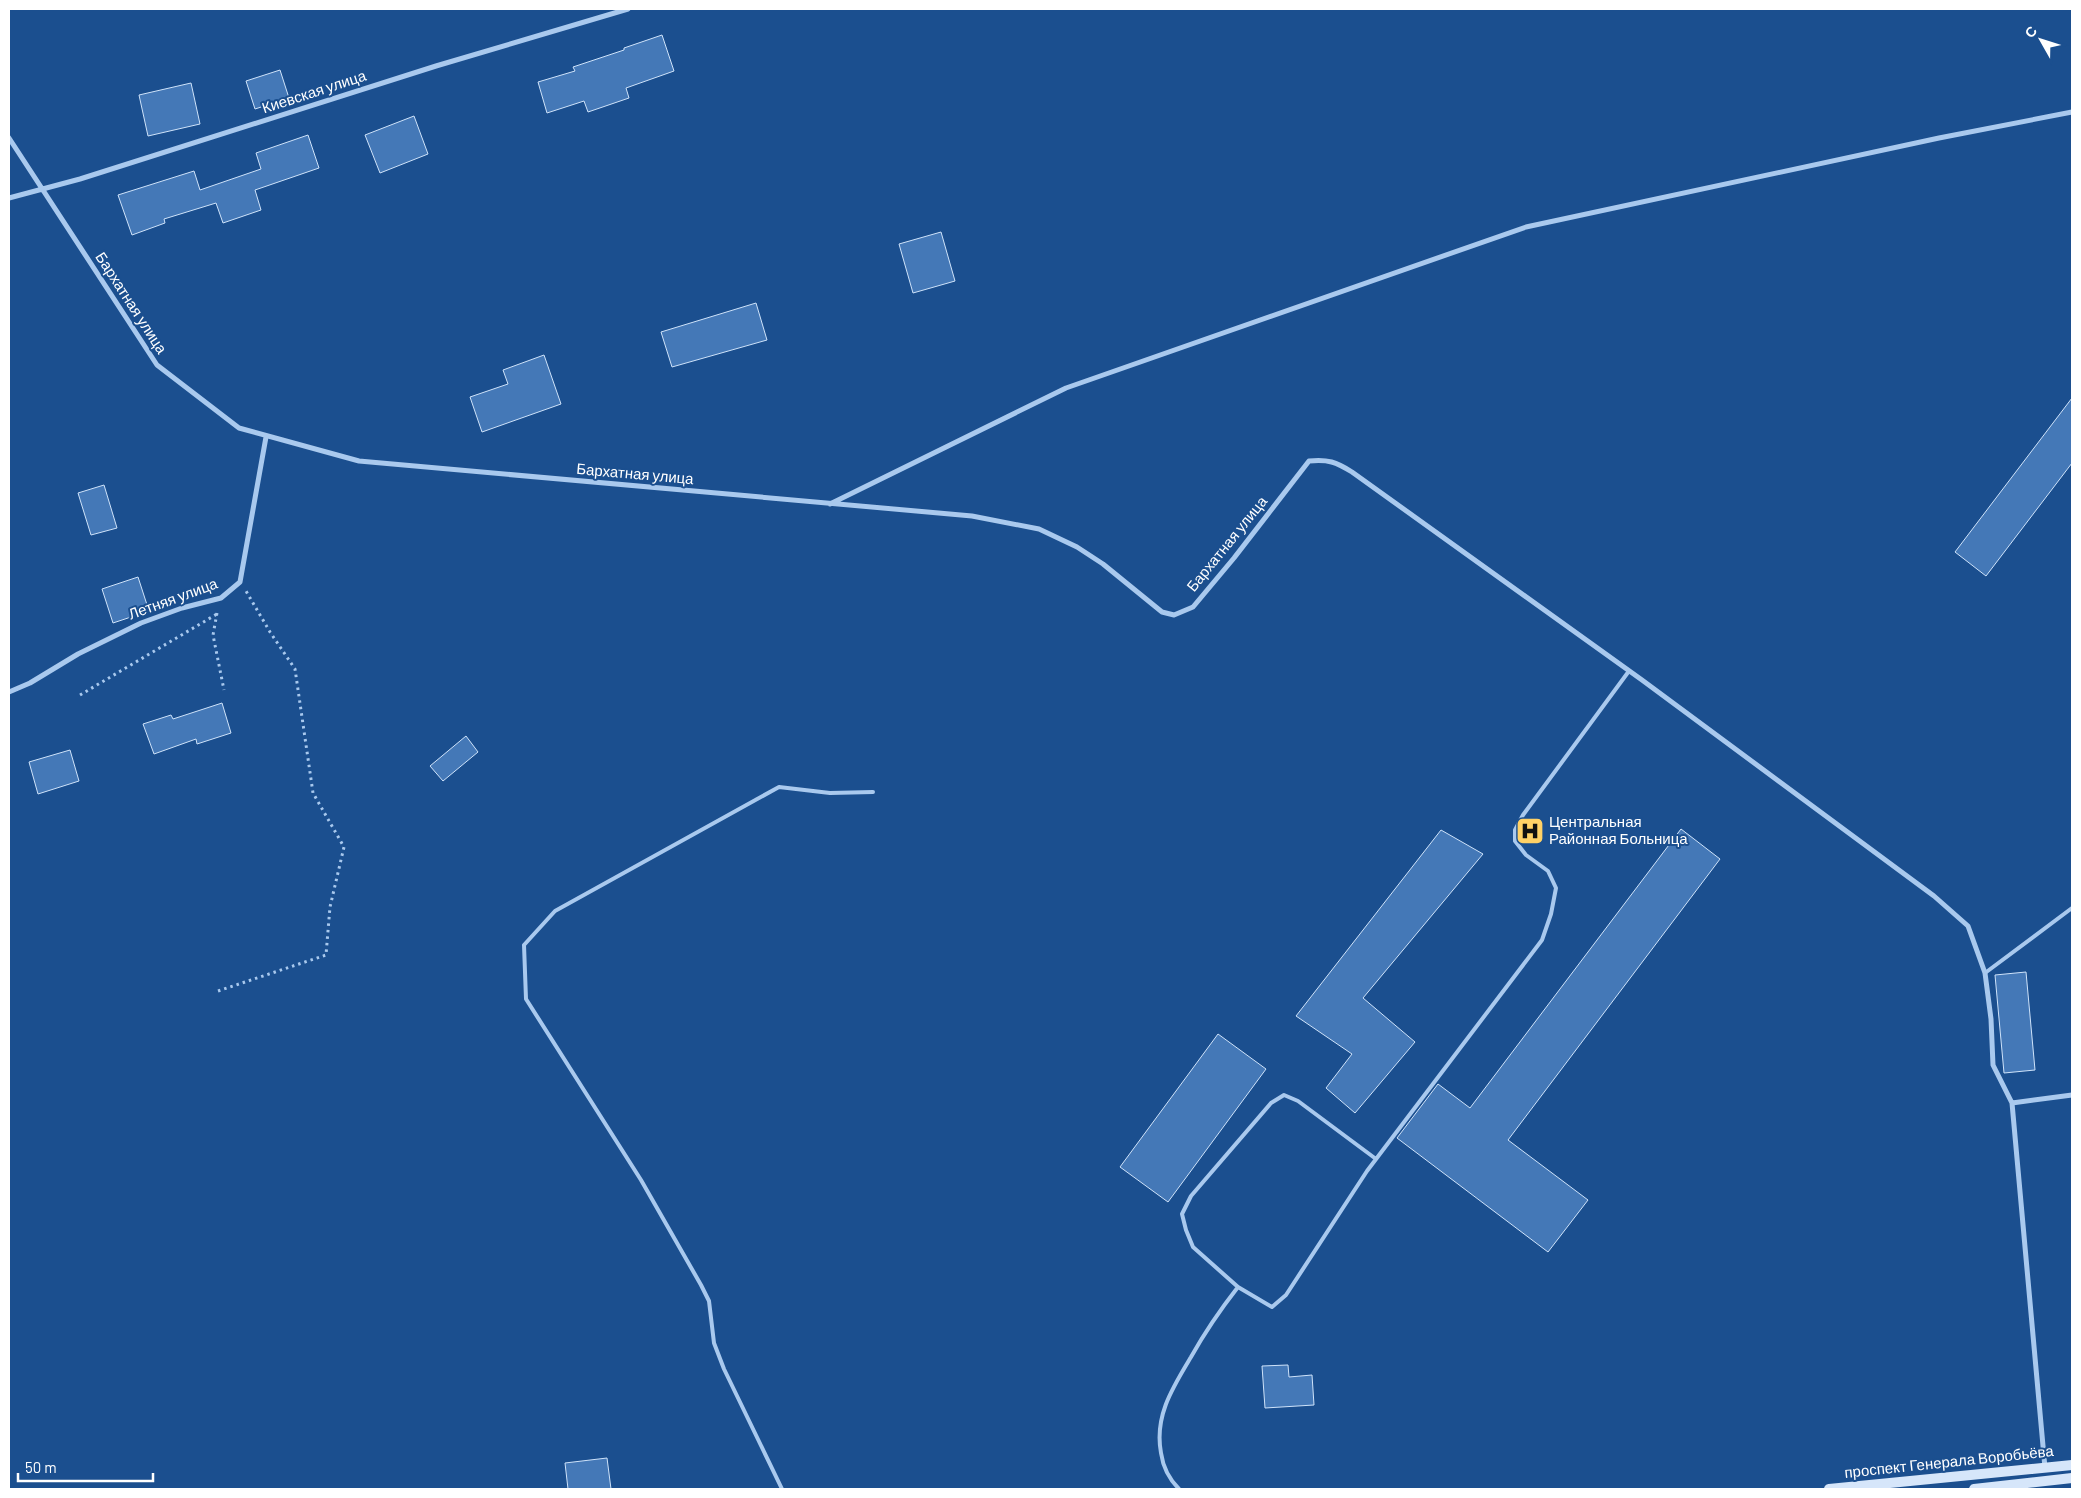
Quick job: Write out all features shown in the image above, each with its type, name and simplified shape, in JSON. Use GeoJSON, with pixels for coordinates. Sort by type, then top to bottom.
{"type":"FeatureCollection","features":[{"type":"Feature","properties":{"kind":"main road","name":"проспект Генерала Воробьёва"},"geometry":{"type":"LineString","coordinates":[[1829,1489],[2072,1465]]}},
{"type":"Feature","properties":{"kind":"main road","name":"проспект Генерала Воробьёва"},"geometry":{"type":"LineString","coordinates":[[1974,1489],[2050,1485],[2072,1478]]}},
{"type":"Feature","properties":{"kind":"street","name":"Киевская улица"},"geometry":{"type":"LineString","coordinates":[[9,198],[42,191],[436,66],[628,9]]}},
{"type":"Feature","properties":{"kind":"street"},"geometry":{"type":"LineString","coordinates":[[830,505],[1066,388],[1526,227],[1939,138],[2072,112]]}},
{"type":"Feature","properties":{"kind":"street","name":"Бархатная улица"},"geometry":{"type":"LineString","coordinates":[[9,138],[157,365],[240,428],[266,437],[358,461],[830,505],[972,516],[1039,529],[1103,564],[1162,612],[1174,615],[1193,606],[1234,558],[1308,461],[1325,460],[1340,465],[1352,472],[1629,671]]}},
{"type":"Feature","properties":{"kind":"street","name":"Летняя улица"},"geometry":{"type":"LineString","coordinates":[[9,692],[30,683],[78,654],[141,622],[220,598],[240,582],[266,437]]}},
{"type":"Feature","properties":{"kind":"street"},"geometry":{"type":"LineString","coordinates":[[1629,671],[1934,896],[1968,926],[1985,973],[1991,1019],[1993,1064],[2012,1103],[2045,1468]]}},
{"type":"Feature","properties":{"kind":"street"},"geometry":{"type":"LineString","coordinates":[[2012,1103],[2072,1095]]}},
{"type":"Feature","properties":{"kind":"lane"},"geometry":{"type":"LineString","coordinates":[[1376,1159],[1298,1101],[1284,1095],[1271,1103],[1191,1196],[1182,1214],[1193,1247],[1238,1287],[1272,1307],[1286,1295],[1376,1159],[1542,940],[1551,914],[1556,888],[1548,870],[1526,855],[1515,841],[1515,830],[1523,815],[1629,671]]}},
{"type":"Feature","properties":{"kind":"lane"},"geometry":{"type":"LineString","coordinates":[[782,1489],[724,1369],[714,1343],[709,1301],[701,1285],[640,1180],[526,999],[524,945],[555,911],[779,788],[830,793],[873,792]]}},
{"type":"Feature","properties":{"kind":"lane"},"geometry":{"type":"LineString","coordinates":[[1985,973],[2072,908]]}},
{"type":"Feature","properties":{"kind":"lane"},"geometry":{"type":"LineString","coordinates":[[1179,1489],[1163,1466],[1158,1440],[1164,1404],[1214,1318],[1238,1287]]}},
{"type":"Feature","properties":{"kind":"path"},"geometry":{"type":"LineString","coordinates":[[218,991],[326,955],[330,907],[344,847],[312,793],[295,670],[240,582]]}},
{"type":"Feature","properties":{"kind":"path"},"geometry":{"type":"LineString","coordinates":[[220,598],[213,635],[224,690]]}},
{"type":"Feature","properties":{"kind":"path"},"geometry":{"type":"LineString","coordinates":[[80,695],[217,614]]}},
{"type":"Feature","properties":{"kind":"building"},"geometry":{"type":"Polygon","coordinates":[[[662,35],[674,71],[626,88],[629,98],[588,112],[584,101],[547,113],[538,82],[575,71],[573,67],[662,35]]]}},
{"type":"Feature","properties":{"kind":"building"},"geometry":{"type":"Polygon","coordinates":[[[280,70],[289,98],[255,109],[246,81],[280,70]]]}},
{"type":"Feature","properties":{"kind":"building"},"geometry":{"type":"Polygon","coordinates":[[[191,83],[200,124],[148,136],[139,95],[191,83]]]}},
{"type":"Feature","properties":{"kind":"building"},"geometry":{"type":"Polygon","coordinates":[[[414,116],[428,154],[380,173],[365,135],[414,116]]]}},
{"type":"Feature","properties":{"kind":"building"},"geometry":{"type":"Polygon","coordinates":[[[308,135],[319,168],[255,190],[261,210],[223,223],[216,203],[164,219],[165,223],[132,235],[118,195],[194,171],[200,190],[261,169],[256,153],[308,135]]]}},
{"type":"Feature","properties":{"kind":"building"},"geometry":{"type":"Polygon","coordinates":[[[941,232],[955,281],[913,293],[899,244],[941,232]]]}},
{"type":"Feature","properties":{"kind":"building"},"geometry":{"type":"Polygon","coordinates":[[[756,303],[767,340],[672,367],[661,332],[756,303]]]}},
{"type":"Feature","properties":{"kind":"building"},"geometry":{"type":"Polygon","coordinates":[[[544,355],[561,404],[482,432],[470,397],[508,384],[503,370],[544,355]]]}},
{"type":"Feature","properties":{"kind":"building"},"geometry":{"type":"Polygon","coordinates":[[[2072,398],[2072,463],[1986,576],[1955,552],[2072,398]]]}},
{"type":"Feature","properties":{"kind":"building"},"geometry":{"type":"Polygon","coordinates":[[[104,485],[117,528],[91,535],[78,493],[104,485]]]}},
{"type":"Feature","properties":{"kind":"building"},"geometry":{"type":"Polygon","coordinates":[[[138,577],[149,611],[113,623],[102,589],[138,577]]]}},
{"type":"Feature","properties":{"kind":"building"},"geometry":{"type":"Polygon","coordinates":[[[222,703],[231,733],[197,744],[196,739],[154,754],[143,724],[171,715],[173,719],[222,703]]]}},
{"type":"Feature","properties":{"kind":"building"},"geometry":{"type":"Polygon","coordinates":[[[466,736],[478,752],[443,781],[430,766],[466,736]]]}},
{"type":"Feature","properties":{"kind":"building"},"geometry":{"type":"Polygon","coordinates":[[[70,750],[79,781],[38,794],[29,762],[70,750]]]}},
{"type":"Feature","properties":{"kind":"building"},"geometry":{"type":"Polygon","coordinates":[[[1681,829],[1720,859],[1508,1140],[1588,1200],[1548,1252],[1397,1138],[1438,1084],[1470,1108],[1681,829]]]}},
{"type":"Feature","properties":{"kind":"building"},"geometry":{"type":"Polygon","coordinates":[[[1441,830],[1483,854],[1363,998],[1415,1042],[1355,1113],[1326,1088],[1352,1054],[1296,1016],[1441,830]]]}},
{"type":"Feature","properties":{"kind":"building"},"geometry":{"type":"Polygon","coordinates":[[[2026,972],[2035,1070],[2004,1073],[1995,975],[2026,972]]]}},
{"type":"Feature","properties":{"kind":"building"},"geometry":{"type":"Polygon","coordinates":[[[1218,1034],[1266,1069],[1168,1202],[1120,1167],[1218,1034]]]}},
{"type":"Feature","properties":{"kind":"building"},"geometry":{"type":"Polygon","coordinates":[[[1288,1365],[1289,1377],[1312,1375],[1314,1405],[1265,1408],[1262,1366],[1288,1365]]]}},
{"type":"Feature","properties":{"kind":"building"},"geometry":{"type":"Polygon","coordinates":[[[607,1458],[611,1489],[568,1489],[565,1463],[607,1458]]]}},
{"type":"Feature","properties":{"kind":"place","name":"Центральная Районная Больница"},"geometry":{"type":"Point","coordinates":[1530,831]}}]}
